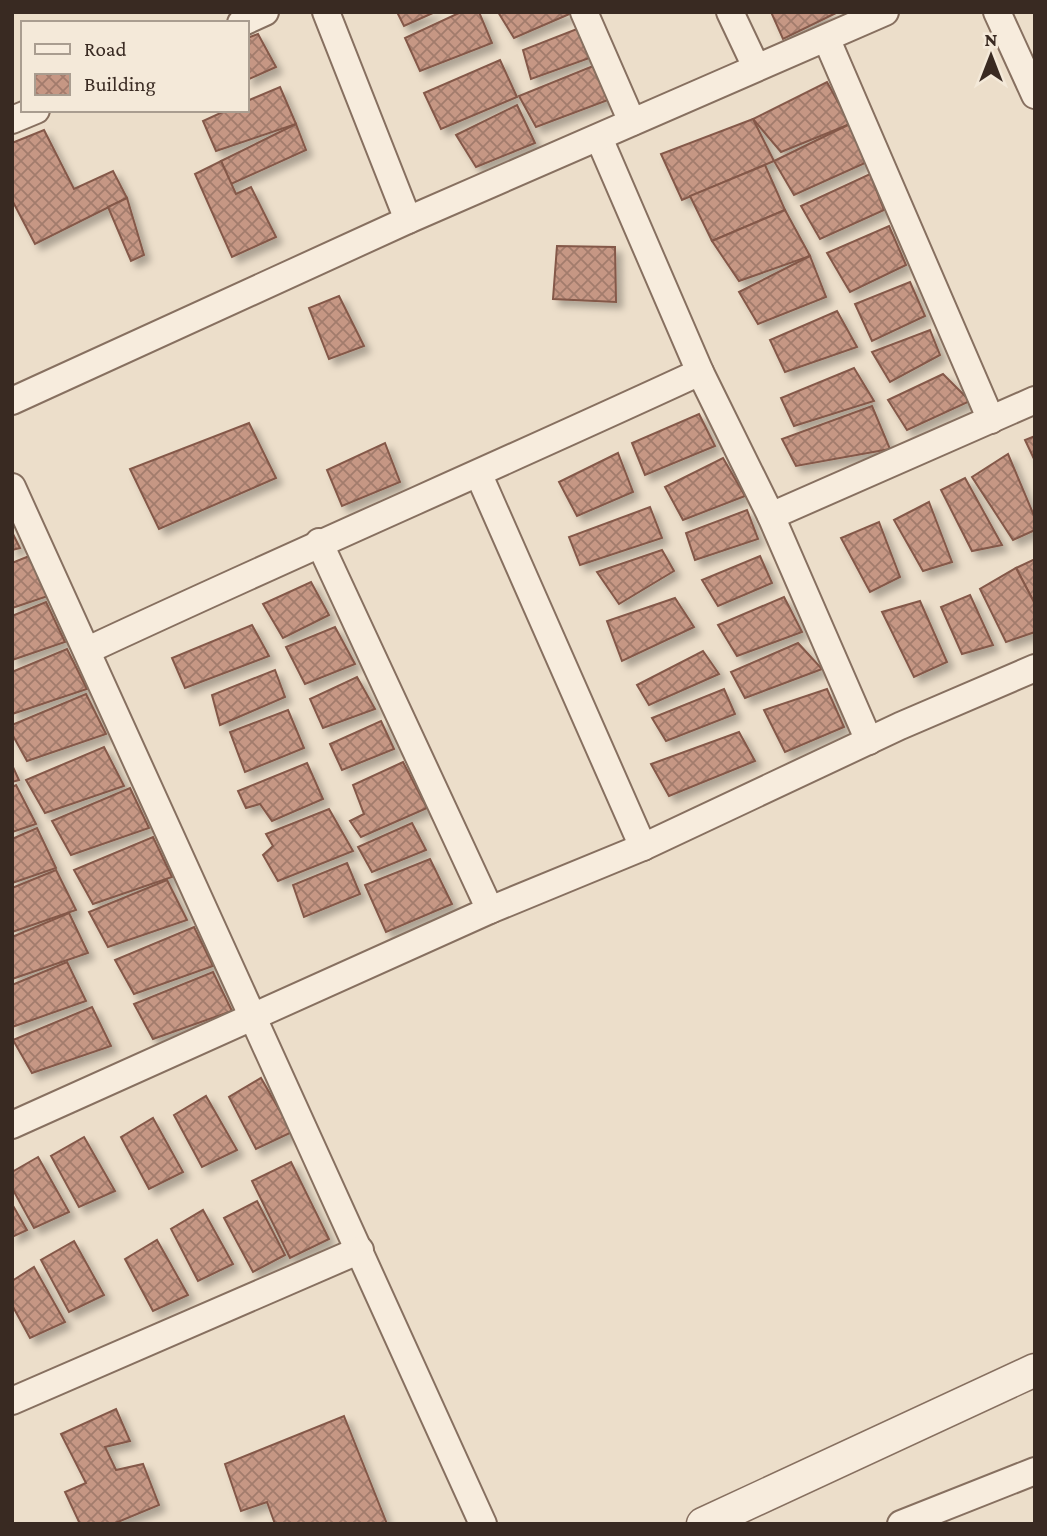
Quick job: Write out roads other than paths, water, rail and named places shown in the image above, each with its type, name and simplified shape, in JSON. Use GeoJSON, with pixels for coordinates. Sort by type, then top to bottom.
{"type":"FeatureCollection","features":[{"type":"Feature","properties":{"kind":"street"},"geometry":{"type":"LineString","coordinates":[[245,21],[265,12]]}},
{"type":"Feature","properties":{"kind":"street"},"geometry":{"type":"LineString","coordinates":[[326,12],[408,220]]}},
{"type":"Feature","properties":{"kind":"street"},"geometry":{"type":"LineString","coordinates":[[583,12],[632,122]]}},
{"type":"Feature","properties":{"kind":"street"},"geometry":{"type":"LineString","coordinates":[[730,12],[756,67]]}},
{"type":"Feature","properties":{"kind":"street"},"geometry":{"type":"LineString","coordinates":[[12,401],[408,220],[756,67],[827,40],[885,12]]}},
{"type":"Feature","properties":{"kind":"street"},"geometry":{"type":"LineString","coordinates":[[997,12],[1035,94]]}},
{"type":"Feature","properties":{"kind":"street"},"geometry":{"type":"LineString","coordinates":[[827,40],[990,420]]}},
{"type":"Feature","properties":{"kind":"street"},"geometry":{"type":"LineString","coordinates":[[12,120],[31,112]]}},
{"type":"Feature","properties":{"kind":"street"},"geometry":{"type":"LineString","coordinates":[[599,138],[700,372],[771,516],[869,741]]}},
{"type":"Feature","properties":{"kind":"street"},"geometry":{"type":"LineString","coordinates":[[88,650],[319,541],[479,475],[700,372]]}},
{"type":"Feature","properties":{"kind":"street"},"geometry":{"type":"LineString","coordinates":[[771,516],[1035,400]]}},
{"type":"Feature","properties":{"kind":"street"},"geometry":{"type":"LineString","coordinates":[[479,475],[643,847]]}},
{"type":"Feature","properties":{"kind":"street"},"geometry":{"type":"LineString","coordinates":[[12,487],[483,1524]]}},
{"type":"Feature","properties":{"kind":"street"},"geometry":{"type":"LineString","coordinates":[[319,541],[491,910]]}},
{"type":"Feature","properties":{"kind":"street"},"geometry":{"type":"LineString","coordinates":[[12,1125],[491,910],[643,847],[869,741],[1035,668]]}},
{"type":"Feature","properties":{"kind":"street"},"geometry":{"type":"LineString","coordinates":[[12,1401],[360,1250]]}},
{"type":"Feature","properties":{"kind":"street"},"geometry":{"type":"LineString","coordinates":[[703,1524],[1035,1370]]}},
{"type":"Feature","properties":{"kind":"street"},"geometry":{"type":"LineString","coordinates":[[901,1524],[1035,1471]]}}]}
